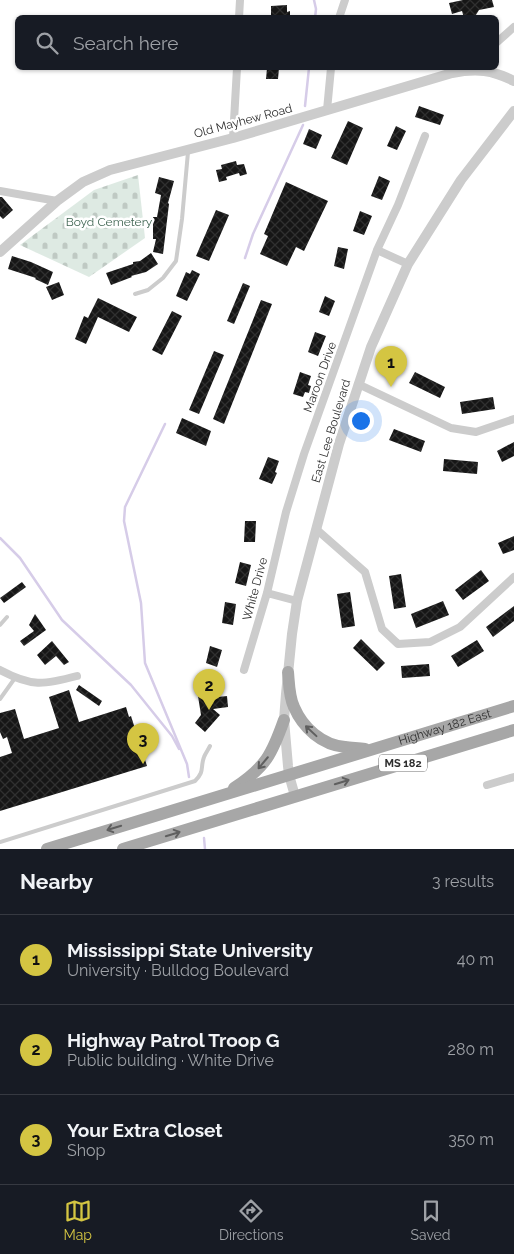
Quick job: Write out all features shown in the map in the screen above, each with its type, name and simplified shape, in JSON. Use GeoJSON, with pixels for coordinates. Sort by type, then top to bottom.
{"type":"FeatureCollection","features":[{"type":"Feature","properties":{"kind":"main road"},"geometry":{"type":"LineString","coordinates":[[288,672],[294,707],[312,733],[321,739],[344,748],[372,749]]}},
{"type":"Feature","properties":{"kind":"main road","name":"Highway 182 East"},"geometry":{"type":"LineString","coordinates":[[289,775],[514,706]]}},
{"type":"Feature","properties":{"kind":"main road"},"geometry":{"type":"LineString","coordinates":[[224,795],[255,773],[265,762],[273,751],[284,720]]}},
{"type":"Feature","properties":{"kind":"main road","name":"MS 182"},"geometry":{"type":"LineString","coordinates":[[123,849],[514,730]]}},
{"type":"Feature","properties":{"kind":"main road","name":"MS 182"},"geometry":{"type":"LineString","coordinates":[[47,849],[289,775]]}},
{"type":"Feature","properties":{"kind":"street"},"geometry":{"type":"LineString","coordinates":[[239,15],[240,0]]}},
{"type":"Feature","properties":{"kind":"street"},"geometry":{"type":"LineString","coordinates":[[340,15],[345,0]]}},
{"type":"Feature","properties":{"kind":"street"},"geometry":{"type":"LineString","coordinates":[[499,40],[514,27]]}},
{"type":"Feature","properties":{"kind":"street"},"geometry":{"type":"LineString","coordinates":[[233,138],[238,70]]}},
{"type":"Feature","properties":{"kind":"street"},"geometry":{"type":"LineString","coordinates":[[327,110],[331,70]]}},
{"type":"Feature","properties":{"kind":"street","name":"Old Mayhew Road"},"geometry":{"type":"LineString","coordinates":[[0,252],[56,201],[83,182],[110,170],[233,138],[466,70]]}},
{"type":"Feature","properties":{"kind":"street","name":"Old Mayhew Road"},"geometry":{"type":"LineString","coordinates":[[485,70],[500,74],[514,81]]}},
{"type":"Feature","properties":{"kind":"street","name":"East Lee Boulevard"},"geometry":{"type":"LineString","coordinates":[[296,796],[289,775],[284,720],[292,634],[297,601],[316,529],[339,444],[358,384],[408,264],[462,180],[514,111]]}},
{"type":"Feature","properties":{"kind":"street","name":"Maroon Drive"},"geometry":{"type":"LineString","coordinates":[[286,512],[304,454],[377,250],[398,205],[425,136]]}},
{"type":"Feature","properties":{"kind":"street"},"geometry":{"type":"LineString","coordinates":[[0,191],[56,201]]}},
{"type":"Feature","properties":{"kind":"street"},"geometry":{"type":"LineString","coordinates":[[377,250],[408,264]]}},
{"type":"Feature","properties":{"kind":"street"},"geometry":{"type":"LineString","coordinates":[[358,384],[451,428],[476,432],[514,420]]}},
{"type":"Feature","properties":{"kind":"street","name":"White Drive"},"geometry":{"type":"LineString","coordinates":[[244,670],[267,593],[286,512]]}},
{"type":"Feature","properties":{"kind":"street"},"geometry":{"type":"LineString","coordinates":[[316,529],[365,572],[382,629],[398,644],[430,642],[460,627],[514,577]]}},
{"type":"Feature","properties":{"kind":"street"},"geometry":{"type":"LineString","coordinates":[[267,593],[297,601]]}},
{"type":"Feature","properties":{"kind":"street"},"geometry":{"type":"LineString","coordinates":[[0,670],[15,678],[33,683],[77,676]]}},
{"type":"Feature","properties":{"kind":"street"},"geometry":{"type":"LineString","coordinates":[[487,785],[514,777]]}},
{"type":"Feature","properties":{"kind":"lane"},"geometry":{"type":"LineString","coordinates":[[135,294],[148,290],[163,278],[176,261],[188,150]]}},
{"type":"Feature","properties":{"kind":"lane"},"geometry":{"type":"LineString","coordinates":[[0,625],[7,617]]}},
{"type":"Feature","properties":{"kind":"lane"},"geometry":{"type":"LineString","coordinates":[[0,699],[15,678]]}},
{"type":"Feature","properties":{"kind":"lane"},"geometry":{"type":"LineString","coordinates":[[0,842],[195,781],[201,775],[203,759],[210,746]]}},
{"type":"Feature","properties":{"kind":"green space","name":"Boyd Cemetery"},"geometry":{"type":"Polygon","coordinates":[[[138,175],[145,238],[89,277],[20,245],[94,190],[138,175]]]}},
{"type":"Feature","properties":{"kind":"building"},"geometry":{"type":"Polygon","coordinates":[[[463,0],[492,0],[494,7],[479,10],[476,15],[463,15],[462,11],[452,14],[449,3],[463,0]]]}},
{"type":"Feature","properties":{"kind":"building"},"geometry":{"type":"Polygon","coordinates":[[[287,5],[287,12],[290,11],[290,15],[271,15],[271,6],[287,5]]]}},
{"type":"Feature","properties":{"kind":"building"},"geometry":{"type":"Polygon","coordinates":[[[267,70],[279,70],[278,79],[266,79],[267,70]]]}},
{"type":"Feature","properties":{"kind":"building"},"geometry":{"type":"Polygon","coordinates":[[[419,106],[444,115],[440,125],[415,117],[419,106]]]}},
{"type":"Feature","properties":{"kind":"building"},"geometry":{"type":"Polygon","coordinates":[[[348,121],[363,128],[347,165],[331,158],[348,121]]]}},
{"type":"Feature","properties":{"kind":"building"},"geometry":{"type":"Polygon","coordinates":[[[396,126],[406,131],[397,150],[387,146],[396,126]]]}},
{"type":"Feature","properties":{"kind":"building"},"geometry":{"type":"Polygon","coordinates":[[[309,129],[322,135],[316,149],[303,144],[309,129]]]}},
{"type":"Feature","properties":{"kind":"building"},"geometry":{"type":"Polygon","coordinates":[[[236,161],[237,165],[244,164],[247,174],[240,176],[239,173],[226,177],[227,180],[219,182],[216,170],[222,169],[221,165],[236,161]]]}},
{"type":"Feature","properties":{"kind":"building"},"geometry":{"type":"Polygon","coordinates":[[[379,176],[390,181],[382,200],[371,196],[379,176]]]}},
{"type":"Feature","properties":{"kind":"building"},"geometry":{"type":"Polygon","coordinates":[[[159,177],[174,181],[168,203],[163,254],[153,252],[156,239],[153,239],[153,217],[157,217],[161,195],[155,193],[159,177]]]}},
{"type":"Feature","properties":{"kind":"building"},"geometry":{"type":"Polygon","coordinates":[[[286,182],[328,201],[304,251],[296,247],[287,266],[260,254],[268,236],[264,234],[286,182]]]}},
{"type":"Feature","properties":{"kind":"building"},"geometry":{"type":"Polygon","coordinates":[[[0,197],[13,210],[3,219],[0,216],[0,197]]]}},
{"type":"Feature","properties":{"kind":"building"},"geometry":{"type":"Polygon","coordinates":[[[216,210],[229,215],[209,261],[196,256],[216,210]]]}},
{"type":"Feature","properties":{"kind":"building"},"geometry":{"type":"Polygon","coordinates":[[[360,211],[372,216],[364,235],[353,231],[360,211]]]}},
{"type":"Feature","properties":{"kind":"building"},"geometry":{"type":"Polygon","coordinates":[[[338,247],[348,249],[344,269],[334,266],[338,247]]]}},
{"type":"Feature","properties":{"kind":"building"},"geometry":{"type":"Polygon","coordinates":[[[151,253],[158,264],[146,272],[111,285],[106,273],[140,261],[151,253]]]}},
{"type":"Feature","properties":{"kind":"building"},"geometry":{"type":"Polygon","coordinates":[[[12,256],[53,272],[48,285],[36,278],[8,269],[12,256]]]}},
{"type":"Feature","properties":{"kind":"building"},"geometry":{"type":"Polygon","coordinates":[[[192,270],[200,274],[187,301],[176,296],[186,272],[190,274],[192,270]]]}},
{"type":"Feature","properties":{"kind":"building"},"geometry":{"type":"Polygon","coordinates":[[[59,282],[64,295],[52,300],[46,287],[59,282]]]}},
{"type":"Feature","properties":{"kind":"building"},"geometry":{"type":"Polygon","coordinates":[[[243,283],[250,286],[234,324],[227,321],[243,283]]]}},
{"type":"Feature","properties":{"kind":"building"},"geometry":{"type":"Polygon","coordinates":[[[325,296],[335,301],[329,316],[319,312],[325,296]]]}},
{"type":"Feature","properties":{"kind":"building"},"geometry":{"type":"Polygon","coordinates":[[[98,298],[137,317],[129,332],[98,317],[86,344],[75,339],[84,316],[88,318],[98,298]]]}},
{"type":"Feature","properties":{"kind":"building"},"geometry":{"type":"Polygon","coordinates":[[[261,300],[272,304],[224,424],[213,419],[261,300]]]}},
{"type":"Feature","properties":{"kind":"building"},"geometry":{"type":"Polygon","coordinates":[[[172,311],[182,316],[162,355],[152,350],[172,311]]]}},
{"type":"Feature","properties":{"kind":"building"},"geometry":{"type":"Polygon","coordinates":[[[315,332],[326,336],[318,356],[308,352],[315,332]]]}},
{"type":"Feature","properties":{"kind":"building"},"geometry":{"type":"Polygon","coordinates":[[[214,351],[224,355],[199,414],[189,410],[214,351]]]}},
{"type":"Feature","properties":{"kind":"building"},"geometry":{"type":"Polygon","coordinates":[[[300,372],[311,376],[308,385],[311,386],[309,393],[305,392],[303,397],[293,394],[300,372]]]}},
{"type":"Feature","properties":{"kind":"building"},"geometry":{"type":"Polygon","coordinates":[[[415,372],[445,387],[440,398],[409,383],[415,372]]]}},
{"type":"Feature","properties":{"kind":"building"},"geometry":{"type":"Polygon","coordinates":[[[493,397],[495,409],[462,414],[460,402],[493,397]]]}},
{"type":"Feature","properties":{"kind":"building"},"geometry":{"type":"Polygon","coordinates":[[[182,418],[211,431],[206,446],[176,433],[182,418]]]}},
{"type":"Feature","properties":{"kind":"building"},"geometry":{"type":"Polygon","coordinates":[[[394,429],[425,441],[421,452],[389,440],[394,429]]]}},
{"type":"Feature","properties":{"kind":"building"},"geometry":{"type":"Polygon","coordinates":[[[514,442],[514,456],[502,462],[497,451],[514,442]]]}},
{"type":"Feature","properties":{"kind":"building"},"geometry":{"type":"Polygon","coordinates":[[[268,457],[279,461],[275,472],[277,473],[272,484],[259,479],[268,457]]]}},
{"type":"Feature","properties":{"kind":"building"},"geometry":{"type":"Polygon","coordinates":[[[444,459],[478,462],[477,474],[443,471],[444,459]]]}},
{"type":"Feature","properties":{"kind":"building"},"geometry":{"type":"Polygon","coordinates":[[[245,521],[256,521],[255,542],[244,542],[245,521]]]}},
{"type":"Feature","properties":{"kind":"building"},"geometry":{"type":"Polygon","coordinates":[[[514,536],[514,550],[503,554],[498,543],[514,536]]]}},
{"type":"Feature","properties":{"kind":"building"},"geometry":{"type":"Polygon","coordinates":[[[240,562],[251,565],[246,586],[235,583],[240,562]]]}},
{"type":"Feature","properties":{"kind":"building"},"geometry":{"type":"Polygon","coordinates":[[[481,570],[489,581],[463,600],[455,590],[481,570]]]}},
{"type":"Feature","properties":{"kind":"building"},"geometry":{"type":"Polygon","coordinates":[[[401,574],[406,607],[394,609],[389,576],[401,574]]]}},
{"type":"Feature","properties":{"kind":"building"},"geometry":{"type":"Polygon","coordinates":[[[22,582],[26,587],[4,603],[0,598],[22,582]]]}},
{"type":"Feature","properties":{"kind":"building"},"geometry":{"type":"Polygon","coordinates":[[[350,592],[355,626],[342,628],[337,594],[350,592]]]}},
{"type":"Feature","properties":{"kind":"building"},"geometry":{"type":"Polygon","coordinates":[[[443,601],[449,615],[416,628],[411,614],[443,601]]]}},
{"type":"Feature","properties":{"kind":"building"},"geometry":{"type":"Polygon","coordinates":[[[225,602],[236,604],[233,625],[222,623],[225,602]]]}},
{"type":"Feature","properties":{"kind":"building"},"geometry":{"type":"Polygon","coordinates":[[[514,606],[514,621],[493,637],[486,627],[514,606]]]}},
{"type":"Feature","properties":{"kind":"building"},"geometry":{"type":"Polygon","coordinates":[[[35,614],[46,630],[24,646],[20,641],[34,631],[29,625],[35,614]]]}},
{"type":"Feature","properties":{"kind":"building"},"geometry":{"type":"Polygon","coordinates":[[[361,639],[385,663],[377,671],[353,648],[361,639]]]}},
{"type":"Feature","properties":{"kind":"building"},"geometry":{"type":"Polygon","coordinates":[[[477,640],[484,651],[458,667],[451,656],[477,640]]]}},
{"type":"Feature","properties":{"kind":"building"},"geometry":{"type":"Polygon","coordinates":[[[52,641],[69,662],[64,665],[56,656],[45,665],[37,655],[52,641]]]}},
{"type":"Feature","properties":{"kind":"building"},"geometry":{"type":"Polygon","coordinates":[[[210,646],[222,650],[217,667],[206,663],[210,646]]]}},
{"type":"Feature","properties":{"kind":"building"},"geometry":{"type":"Polygon","coordinates":[[[429,664],[430,676],[402,678],[401,666],[429,664]]]}},
{"type":"Feature","properties":{"kind":"building"},"geometry":{"type":"Polygon","coordinates":[[[79,685],[102,701],[99,706],[76,690],[79,685]]]}},
{"type":"Feature","properties":{"kind":"building"},"geometry":{"type":"Polygon","coordinates":[[[206,687],[218,697],[227,696],[228,707],[213,709],[220,715],[205,732],[195,723],[201,715],[198,696],[206,687]]]}},
{"type":"Feature","properties":{"kind":"building"},"geometry":{"type":"Polygon","coordinates":[[[69,690],[79,722],[126,707],[129,717],[131,716],[147,766],[0,811],[0,757],[12,753],[7,737],[3,739],[0,732],[0,713],[15,709],[24,739],[59,728],[49,697],[69,690]]]}},
{"type":"Feature","properties":{"kind":"waterway"},"geometry":{"type":"LineString","coordinates":[[314,0],[315,15]]}},
{"type":"Feature","properties":{"kind":"waterway"},"geometry":{"type":"LineString","coordinates":[[305,106],[309,70]]}},
{"type":"Feature","properties":{"kind":"waterway"},"geometry":{"type":"LineString","coordinates":[[245,258],[253,234],[303,125]]}},
{"type":"Feature","properties":{"kind":"waterway"},"geometry":{"type":"LineString","coordinates":[[165,424],[125,507],[124,521],[141,603],[145,663],[187,764],[189,777]]}},
{"type":"Feature","properties":{"kind":"waterway"},"geometry":{"type":"LineString","coordinates":[[0,538],[20,558],[62,620],[131,685],[172,736],[179,749]]}},
{"type":"Feature","properties":{"kind":"waterway"},"geometry":{"type":"LineString","coordinates":[[204,838],[205,849]]}},
{"type":"Feature","properties":{"kind":"place","name":"Mississippi State University"},"geometry":{"type":"Point","coordinates":[391,387]}},
{"type":"Feature","properties":{"kind":"place","name":"Highway Patrol Troop G"},"geometry":{"type":"Point","coordinates":[209,710]}},
{"type":"Feature","properties":{"kind":"place","name":"Your Extra Closet"},"geometry":{"type":"Point","coordinates":[143,764]}}]}
